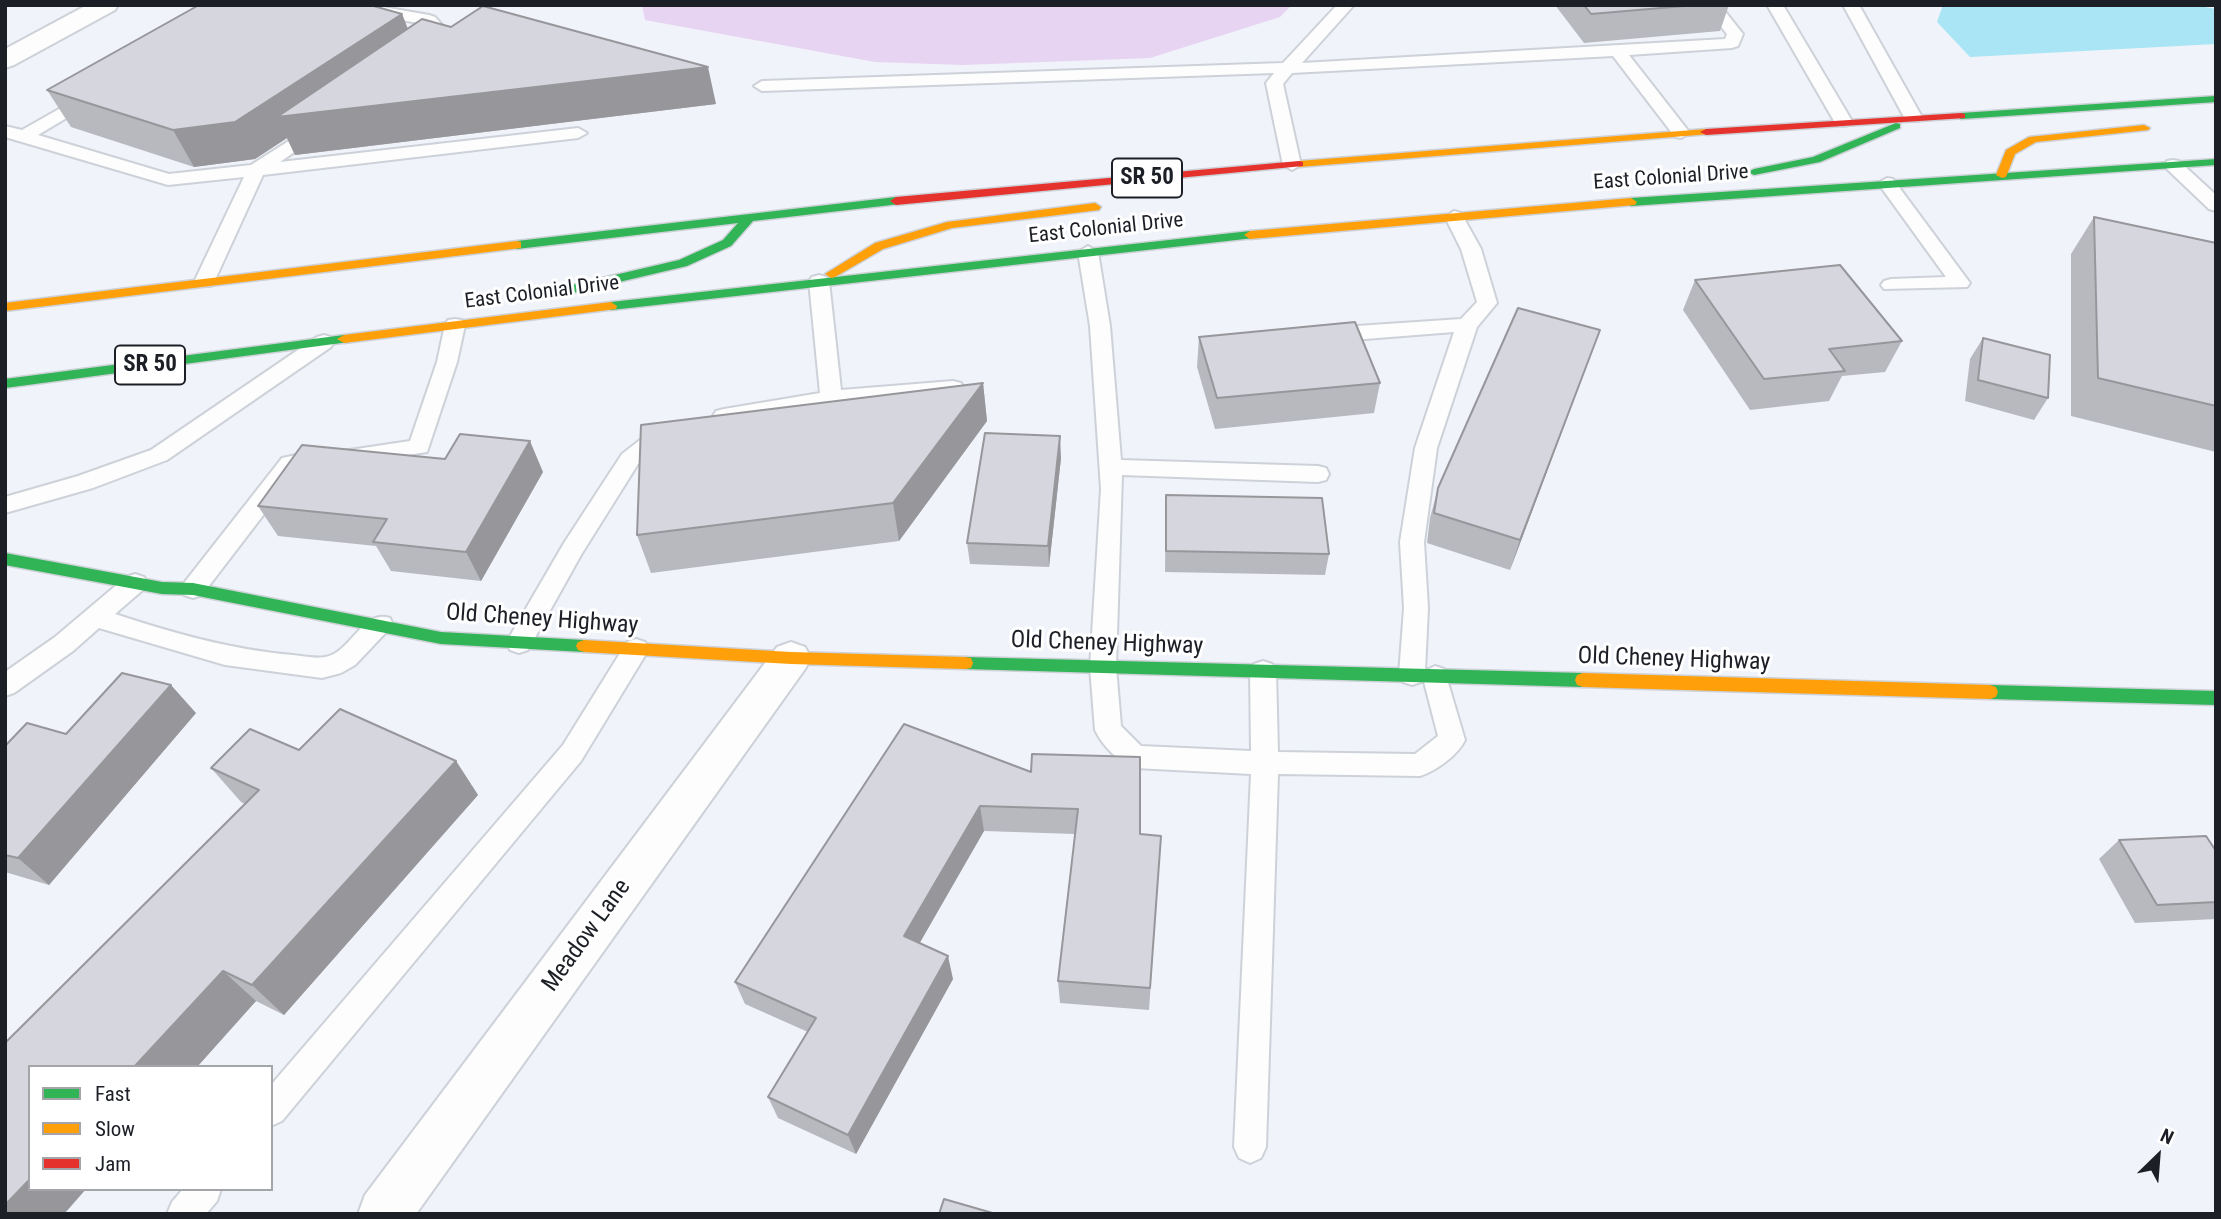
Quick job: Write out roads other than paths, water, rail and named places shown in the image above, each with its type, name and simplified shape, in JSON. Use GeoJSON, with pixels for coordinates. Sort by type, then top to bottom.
{"type":"FeatureCollection","features":[{"type":"Feature","properties":{"kind":"main road","name":"East Colonial Drive"},"geometry":{"type":"LineString","coordinates":[[5,307],[751,216],[998,190],[1252,176],[1292,165],[1681,133],[2216,99]]}},
{"type":"Feature","properties":{"kind":"main road"},"geometry":{"type":"LineString","coordinates":[[1735,176],[1816,160],[1866,141],[1913,117]]}},
{"type":"Feature","properties":{"kind":"main road"},"geometry":{"type":"LineString","coordinates":[[2002,175],[2010,152],[2033,139],[2164,126]]}},
{"type":"Feature","properties":{"kind":"main road","name":"East Colonial Drive"},"geometry":{"type":"LineString","coordinates":[[5,384],[455,325],[1087,252],[1573,206],[2216,162]]}},
{"type":"Feature","properties":{"kind":"main road"},"geometry":{"type":"LineString","coordinates":[[1573,206],[1708,181]]}},
{"type":"Feature","properties":{"kind":"main road"},"geometry":{"type":"LineString","coordinates":[[819,281],[879,246],[951,225],[1113,205]]}},
{"type":"Feature","properties":{"kind":"main road"},"geometry":{"type":"LineString","coordinates":[[551,294],[683,263],[727,243],[751,216]]}},
{"type":"Feature","properties":{"kind":"main road"},"geometry":{"type":"LineString","coordinates":[[378,335],[524,300]]}},
{"type":"Feature","properties":{"kind":"main road","name":"Old Cheney Highway"},"geometry":{"type":"LineString","coordinates":[[5,559],[135,583],[193,589],[441,638],[791,658],[2216,698]]}},
{"type":"Feature","properties":{"kind":"street"},"geometry":{"type":"LineString","coordinates":[[5,60],[106,5]]}},
{"type":"Feature","properties":{"kind":"street","name":"Meadow Lane"},"geometry":{"type":"LineString","coordinates":[[384,1214],[791,658]]}},
{"type":"Feature","properties":{"kind":"lane"},"geometry":{"type":"LineString","coordinates":[[344,5],[429,20],[438,29],[434,48],[423,55]]}},
{"type":"Feature","properties":{"kind":"lane"},"geometry":{"type":"LineString","coordinates":[[1292,165],[1274,83],[1346,5]]}},
{"type":"Feature","properties":{"kind":"lane"},"geometry":{"type":"LineString","coordinates":[[762,86],[1286,67],[1731,43],[1735,34],[1711,5]]}},
{"type":"Feature","properties":{"kind":"lane"},"geometry":{"type":"LineString","coordinates":[[1775,5],[1843,121]]}},
{"type":"Feature","properties":{"kind":"lane"},"geometry":{"type":"LineString","coordinates":[[1851,5],[1913,117]]}},
{"type":"Feature","properties":{"kind":"lane"},"geometry":{"type":"LineString","coordinates":[[1617,51],[1681,133]]}},
{"type":"Feature","properties":{"kind":"lane"},"geometry":{"type":"LineString","coordinates":[[14,134],[103,89]]}},
{"type":"Feature","properties":{"kind":"lane"},"geometry":{"type":"LineString","coordinates":[[204,282],[256,170],[334,116]]}},
{"type":"Feature","properties":{"kind":"lane"},"geometry":{"type":"LineString","coordinates":[[14,134],[168,180],[578,133]]}},
{"type":"Feature","properties":{"kind":"lane"},"geometry":{"type":"LineString","coordinates":[[2173,165],[2216,205]]}},
{"type":"Feature","properties":{"kind":"lane"},"geometry":{"type":"LineString","coordinates":[[1887,183],[1960,283],[1891,285]]}},
{"type":"Feature","properties":{"kind":"lane"},"geometry":{"type":"LineString","coordinates":[[1087,252],[1100,326],[1112,489],[1103,667],[1108,730],[1135,757],[1264,763],[1420,765],[1452,740],[1423,676],[1412,542],[1426,448],[1467,326],[1488,303],[1472,249],[1454,217]]}},
{"type":"Feature","properties":{"kind":"lane"},"geometry":{"type":"LineString","coordinates":[[819,281],[831,398]]}},
{"type":"Feature","properties":{"kind":"lane"},"geometry":{"type":"LineString","coordinates":[[193,589],[290,464],[419,447],[447,362],[455,325]]}},
{"type":"Feature","properties":{"kind":"lane"},"geometry":{"type":"LineString","coordinates":[[1301,337],[1467,326]]}},
{"type":"Feature","properties":{"kind":"lane"},"geometry":{"type":"LineString","coordinates":[[5,505],[85,482],[159,455],[324,342]]}},
{"type":"Feature","properties":{"kind":"lane"},"geometry":{"type":"LineString","coordinates":[[519,642],[572,549],[630,458],[673,425],[831,398],[961,387]]}},
{"type":"Feature","properties":{"kind":"lane"},"geometry":{"type":"LineString","coordinates":[[1110,467],[1318,474]]}},
{"type":"Feature","properties":{"kind":"lane"},"geometry":{"type":"LineString","coordinates":[[5,686],[135,583]]}},
{"type":"Feature","properties":{"kind":"lane"},"geometry":{"type":"LineString","coordinates":[[95,617],[170,642],[227,655],[292,666],[329,668],[348,658],[381,625]]}},
{"type":"Feature","properties":{"kind":"lane"},"geometry":{"type":"LineString","coordinates":[[273,1108],[572,753],[636,649]]}},
{"type":"Feature","properties":{"kind":"lane"},"geometry":{"type":"LineString","coordinates":[[1250,1147],[1265,792],[1263,671]]}},
{"type":"Feature","properties":{"kind":"lane"},"geometry":{"type":"LineString","coordinates":[[184,1214],[203,1191]]}},
{"type":"Feature","properties":{"kind":"water"},"geometry":{"type":"Polygon","coordinates":[[[1943,5],[2194,5],[2216,9],[2216,44],[1970,57],[1937,22],[1943,5]]]}}]}
